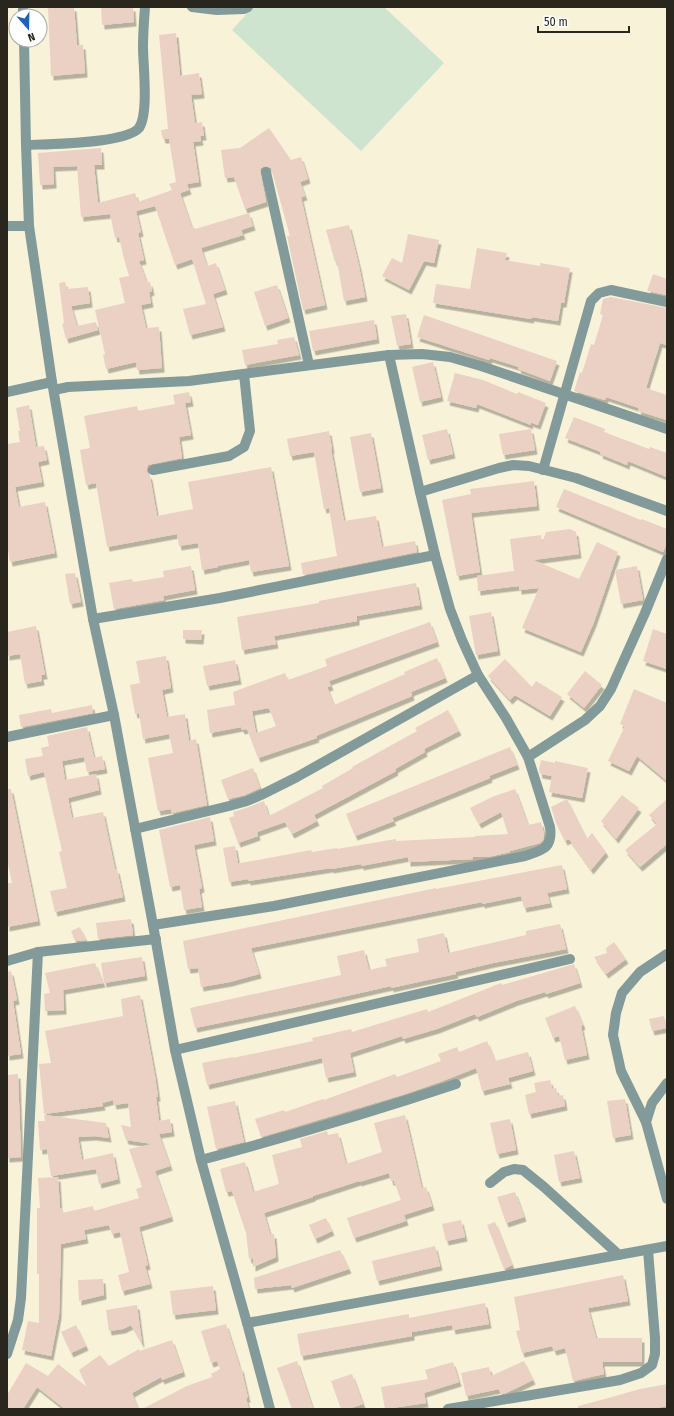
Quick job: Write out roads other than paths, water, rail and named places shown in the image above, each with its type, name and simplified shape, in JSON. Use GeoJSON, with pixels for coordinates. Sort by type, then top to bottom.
{"type":"FeatureCollection","features":[{"type":"Feature","properties":{"kind":"street"},"geometry":{"type":"LineString","coordinates":[[26,145],[112,139],[128,136],[139,128],[144,112],[145,85],[143,47],[145,7]]}},
{"type":"Feature","properties":{"kind":"street"},"geometry":{"type":"LineString","coordinates":[[192,7],[217,10],[244,9],[248,7]]}},
{"type":"Feature","properties":{"kind":"street"},"geometry":{"type":"LineString","coordinates":[[24,48],[29,226],[53,386],[93,619],[114,715],[175,1050],[201,1160],[270,1409]]}},
{"type":"Feature","properties":{"kind":"street"},"geometry":{"type":"LineString","coordinates":[[266,172],[309,366]]}},
{"type":"Feature","properties":{"kind":"street"},"geometry":{"type":"LineString","coordinates":[[7,226],[29,226]]}},
{"type":"Feature","properties":{"kind":"street"},"geometry":{"type":"LineString","coordinates":[[543,470],[591,301],[599,293],[611,290],[667,302]]}},
{"type":"Feature","properties":{"kind":"street"},"geometry":{"type":"LineString","coordinates":[[7,392],[53,386],[68,387],[189,381],[389,355],[422,354],[450,356],[667,429]]}},
{"type":"Feature","properties":{"kind":"street"},"geometry":{"type":"LineString","coordinates":[[153,925],[274,906],[525,856],[539,851],[549,845],[551,836],[550,827],[528,757],[506,718],[478,675],[450,609],[435,555],[389,355]]}},
{"type":"Feature","properties":{"kind":"street"},"geometry":{"type":"LineString","coordinates":[[153,470],[229,456],[244,446],[250,431],[244,374]]}},
{"type":"Feature","properties":{"kind":"street"},"geometry":{"type":"LineString","coordinates":[[420,492],[498,468],[513,465],[529,466],[576,478],[667,511]]}},
{"type":"Feature","properties":{"kind":"street"},"geometry":{"type":"LineString","coordinates":[[93,619],[220,598],[435,555]]}},
{"type":"Feature","properties":{"kind":"street"},"geometry":{"type":"LineString","coordinates":[[528,757],[585,720],[600,706],[611,689],[667,559]]}},
{"type":"Feature","properties":{"kind":"street"},"geometry":{"type":"LineString","coordinates":[[135,829],[235,804],[261,795],[297,777],[478,675]]}},
{"type":"Feature","properties":{"kind":"street"},"geometry":{"type":"LineString","coordinates":[[7,737],[114,715]]}},
{"type":"Feature","properties":{"kind":"street"},"geometry":{"type":"LineString","coordinates":[[7,961],[38,952],[156,939]]}},
{"type":"Feature","properties":{"kind":"street"},"geometry":{"type":"LineString","coordinates":[[7,1354],[18,1320],[21,1298],[38,952]]}},
{"type":"Feature","properties":{"kind":"street"},"geometry":{"type":"LineString","coordinates":[[667,954],[640,972],[622,993],[616,1013],[613,1035],[621,1071],[646,1122],[667,1199]]}},
{"type":"Feature","properties":{"kind":"street"},"geometry":{"type":"LineString","coordinates":[[175,1050],[570,959]]}},
{"type":"Feature","properties":{"kind":"street"},"geometry":{"type":"LineString","coordinates":[[646,1122],[652,1102],[667,1083]]}},
{"type":"Feature","properties":{"kind":"street"},"geometry":{"type":"LineString","coordinates":[[201,1160],[311,1129],[456,1084]]}},
{"type":"Feature","properties":{"kind":"street"},"geometry":{"type":"LineString","coordinates":[[490,1182],[504,1172],[514,1169],[522,1170],[544,1187],[619,1255]]}},
{"type":"Feature","properties":{"kind":"street"},"geometry":{"type":"LineString","coordinates":[[247,1323],[667,1246]]}},
{"type":"Feature","properties":{"kind":"street"},"geometry":{"type":"LineString","coordinates":[[448,1409],[620,1380],[641,1373],[652,1365],[655,1354],[655,1338],[648,1250]]}}]}
